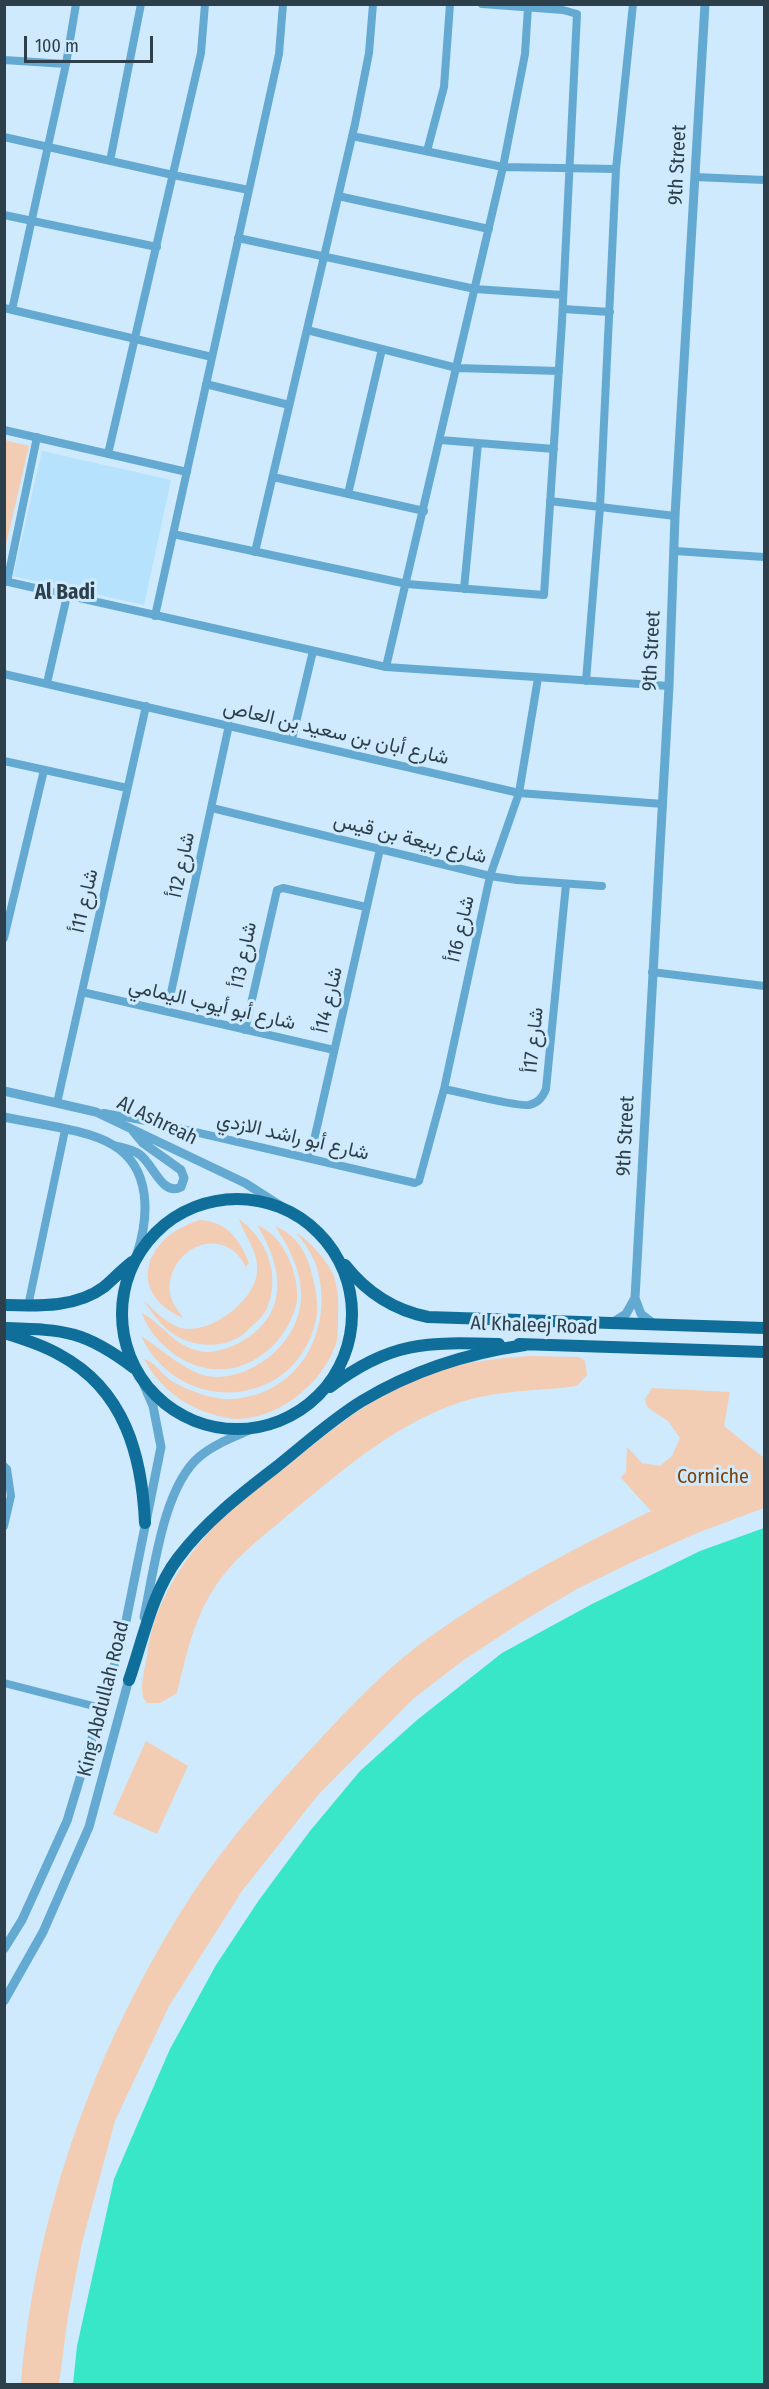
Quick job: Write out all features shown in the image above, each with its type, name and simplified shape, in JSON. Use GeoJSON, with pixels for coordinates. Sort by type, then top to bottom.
{"type":"FeatureCollection","features":[{"type":"Feature","properties":{"kind":"main road","name":"Al Khaleej Road"},"geometry":{"type":"LineString","coordinates":[[135,1258],[160,1228],[189,1208],[230,1198],[264,1200],[284,1208],[311,1226],[368,1290],[382,1300],[413,1314],[445,1318],[765,1328]]}},
{"type":"Feature","properties":{"kind":"main road"},"geometry":{"type":"LineString","coordinates":[[317,1397],[342,1360],[351,1325],[348,1284],[334,1251]]}},
{"type":"Feature","properties":{"kind":"main road"},"geometry":{"type":"LineString","coordinates":[[4,1305],[59,1304],[91,1294],[103,1288],[135,1258]]}},
{"type":"Feature","properties":{"kind":"main road"},"geometry":{"type":"LineString","coordinates":[[135,1258],[123,1293],[121,1318],[124,1340],[138,1373]]}},
{"type":"Feature","properties":{"kind":"main road"},"geometry":{"type":"LineString","coordinates":[[4,1330],[46,1330],[85,1337],[108,1348],[138,1373],[161,1401],[186,1418],[218,1428],[252,1429]]}},
{"type":"Feature","properties":{"kind":"main road"},"geometry":{"type":"LineString","coordinates":[[4,1330],[62,1355],[91,1376],[118,1408],[134,1445],[142,1476],[145,1523]]}},
{"type":"Feature","properties":{"kind":"main road","name":"Al Khaleej Road"},"geometry":{"type":"LineString","coordinates":[[252,1429],[294,1414],[358,1367],[395,1350],[416,1345],[436,1343],[765,1352]]}},
{"type":"Feature","properties":{"kind":"main road"},"geometry":{"type":"LineString","coordinates":[[129,1680],[157,1596],[178,1558],[231,1503],[339,1416],[396,1382],[456,1360],[525,1345]]}},
{"type":"Feature","properties":{"kind":"street"},"geometry":{"type":"LineString","coordinates":[[76,4],[66,64],[32,221],[8,309],[212,357]]}},
{"type":"Feature","properties":{"kind":"street"},"geometry":{"type":"LineString","coordinates":[[110,161],[141,4]]}},
{"type":"Feature","properties":{"kind":"street"},"geometry":{"type":"LineString","coordinates":[[108,454],[201,53],[205,4]]}},
{"type":"Feature","properties":{"kind":"street"},"geometry":{"type":"LineString","coordinates":[[155,616],[279,54],[283,4]]}},
{"type":"Feature","properties":{"kind":"street"},"geometry":{"type":"LineString","coordinates":[[255,552],[352,136],[369,53],[373,4]]}},
{"type":"Feature","properties":{"kind":"street"},"geometry":{"type":"LineString","coordinates":[[427,151],[444,87],[450,4]]}},
{"type":"Feature","properties":{"kind":"street"},"geometry":{"type":"LineString","coordinates":[[173,534],[407,584],[544,595],[563,309],[577,14],[563,10],[482,4]]}},
{"type":"Feature","properties":{"kind":"street"},"geometry":{"type":"LineString","coordinates":[[586,681],[600,507],[616,169],[633,4]]}},
{"type":"Feature","properties":{"kind":"street","name":"9th Street"},"geometry":{"type":"LineString","coordinates":[[635,1298],[663,804],[675,516],[705,4]]}},
{"type":"Feature","properties":{"kind":"street"},"geometry":{"type":"LineString","coordinates":[[386,667],[503,167],[525,54],[528,7]]}},
{"type":"Feature","properties":{"kind":"street"},"geometry":{"type":"LineString","coordinates":[[4,60],[66,64]]}},
{"type":"Feature","properties":{"kind":"street"},"geometry":{"type":"LineString","coordinates":[[4,136],[249,190]]}},
{"type":"Feature","properties":{"kind":"street"},"geometry":{"type":"LineString","coordinates":[[352,136],[503,167],[616,169]]}},
{"type":"Feature","properties":{"kind":"street"},"geometry":{"type":"LineString","coordinates":[[695,177],[765,180]]}},
{"type":"Feature","properties":{"kind":"street"},"geometry":{"type":"LineString","coordinates":[[338,196],[489,229]]}},
{"type":"Feature","properties":{"kind":"street"},"geometry":{"type":"LineString","coordinates":[[4,215],[157,247]]}},
{"type":"Feature","properties":{"kind":"street"},"geometry":{"type":"LineString","coordinates":[[238,238],[475,289],[563,295]]}},
{"type":"Feature","properties":{"kind":"street"},"geometry":{"type":"LineString","coordinates":[[563,309],[610,312]]}},
{"type":"Feature","properties":{"kind":"street"},"geometry":{"type":"LineString","coordinates":[[307,330],[457,368],[559,371]]}},
{"type":"Feature","properties":{"kind":"street"},"geometry":{"type":"LineString","coordinates":[[348,494],[382,349]]}},
{"type":"Feature","properties":{"kind":"street"},"geometry":{"type":"LineString","coordinates":[[206,384],[290,405]]}},
{"type":"Feature","properties":{"kind":"street"},"geometry":{"type":"LineString","coordinates":[[4,430],[187,472]]}},
{"type":"Feature","properties":{"kind":"street"},"geometry":{"type":"LineString","coordinates":[[37,437],[6,582],[386,667],[669,686]]}},
{"type":"Feature","properties":{"kind":"street"},"geometry":{"type":"LineString","coordinates":[[440,440],[554,449]]}},
{"type":"Feature","properties":{"kind":"street"},"geometry":{"type":"LineString","coordinates":[[464,589],[478,443]]}},
{"type":"Feature","properties":{"kind":"street"},"geometry":{"type":"LineString","coordinates":[[273,477],[424,511]]}},
{"type":"Feature","properties":{"kind":"street"},"geometry":{"type":"LineString","coordinates":[[550,501],[675,516]]}},
{"type":"Feature","properties":{"kind":"street"},"geometry":{"type":"LineString","coordinates":[[675,551],[765,557]]}},
{"type":"Feature","properties":{"kind":"street"},"geometry":{"type":"LineString","coordinates":[[47,683],[67,596]]}},
{"type":"Feature","properties":{"kind":"street"},"geometry":{"type":"LineString","coordinates":[[292,739],[313,651]]}},
{"type":"Feature","properties":{"kind":"street","name":"شارع أبان بن سعيد بن العاص"},"geometry":{"type":"LineString","coordinates":[[4,674],[519,793],[663,804]]}},
{"type":"Feature","properties":{"kind":"street","name":"شارع 16أ"},"geometry":{"type":"LineString","coordinates":[[412,1182],[419,1181],[422,1176],[444,1089],[490,876],[519,793],[538,678]]}},
{"type":"Feature","properties":{"kind":"street","name":"شارع 11أ"},"geometry":{"type":"LineString","coordinates":[[57,1103],[146,706]]}},
{"type":"Feature","properties":{"kind":"street","name":"شارع 12أ"},"geometry":{"type":"LineString","coordinates":[[167,1011],[230,725]]}},
{"type":"Feature","properties":{"kind":"street"},"geometry":{"type":"LineString","coordinates":[[4,761],[127,788]]}},
{"type":"Feature","properties":{"kind":"street"},"geometry":{"type":"LineString","coordinates":[[4,938],[44,770]]}},
{"type":"Feature","properties":{"kind":"street","name":"شارع ربيعة بن قيس"},"geometry":{"type":"LineString","coordinates":[[212,808],[490,876],[602,886]]}},
{"type":"Feature","properties":{"kind":"street","name":"شارع 14أ"},"geometry":{"type":"LineString","coordinates":[[310,1158],[380,849]]}},
{"type":"Feature","properties":{"kind":"street","name":"شارع 17أ"},"geometry":{"type":"LineString","coordinates":[[444,1089],[522,1105],[536,1103],[542,1097],[546,1089],[566,884]]}},
{"type":"Feature","properties":{"kind":"street","name":"شارع 13أ"},"geometry":{"type":"LineString","coordinates":[[245,1030],[275,892],[278,888],[366,907]]}},
{"type":"Feature","properties":{"kind":"street"},"geometry":{"type":"LineString","coordinates":[[652,972],[765,986]]}},
{"type":"Feature","properties":{"kind":"street","name":"شارع أبو أيوب اليمامي"},"geometry":{"type":"LineString","coordinates":[[82,992],[334,1050]]}},
{"type":"Feature","properties":{"kind":"street","name":"Al Ashreah"},"geometry":{"type":"LineString","coordinates":[[4,1091],[96,1112],[245,1183],[284,1208]]}},
{"type":"Feature","properties":{"kind":"street","name":"شارع أبو راشد الازدي"},"geometry":{"type":"LineString","coordinates":[[96,1112],[156,1123],[412,1182]]}},
{"type":"Feature","properties":{"kind":"street","name":"Al Ashreah"},"geometry":{"type":"LineString","coordinates":[[4,1117],[92,1136],[113,1145],[133,1165],[145,1197],[146,1222],[135,1258]]}},
{"type":"Feature","properties":{"kind":"street"},"geometry":{"type":"LineString","coordinates":[[113,1145],[140,1155],[152,1166],[167,1188],[172,1190],[181,1187],[184,1179],[181,1170],[143,1143],[131,1129]]}},
{"type":"Feature","properties":{"kind":"street"},"geometry":{"type":"LineString","coordinates":[[28,1306],[65,1131]]}},
{"type":"Feature","properties":{"kind":"street"},"geometry":{"type":"LineString","coordinates":[[610,1323],[626,1314],[635,1298]]}},
{"type":"Feature","properties":{"kind":"street"},"geometry":{"type":"LineString","coordinates":[[635,1298],[641,1314],[654,1324]]}},
{"type":"Feature","properties":{"kind":"street"},"geometry":{"type":"LineString","coordinates":[[747,1327],[765,1322]]}},
{"type":"Feature","properties":{"kind":"street","name":"King Abdullah Road"},"geometry":{"type":"LineString","coordinates":[[4,1949],[22,1920],[66,1821],[123,1636],[161,1447],[153,1406],[138,1373]]}},
{"type":"Feature","properties":{"kind":"street","name":"King Abdullah Road"},"geometry":{"type":"LineString","coordinates":[[4,2001],[43,1932],[89,1827],[129,1680],[173,1493],[199,1456],[213,1446],[252,1429]]}},
{"type":"Feature","properties":{"kind":"street"},"geometry":{"type":"LineString","coordinates":[[4,1466],[7,1469],[11,1496],[4,1527]]}},
{"type":"Feature","properties":{"kind":"street"},"geometry":{"type":"LineString","coordinates":[[4,1683],[101,1708]]}},
{"type":"Feature","properties":{"kind":"shaded area"},"geometry":{"type":"Polygon","coordinates":[[[42,451],[171,480],[144,605],[13,576],[42,451]]]}},
{"type":"Feature","properties":{"kind":"shaded area"},"geometry":{"type":"Polygon","coordinates":[[[764,1528],[764,2384],[73,2384],[77,2346],[114,2179],[150,2095],[170,2049],[216,1965],[259,1900],[310,1831],[360,1771],[417,1720],[502,1653],[592,1604],[700,1551],[764,1528]]]}},
{"type":"Feature","properties":{"kind":"green space"},"geometry":{"type":"Polygon","coordinates":[[[4,441],[29,446],[5,549],[4,441]]]}},
{"type":"Feature","properties":{"kind":"green space"},"geometry":{"type":"Polygon","coordinates":[[[239,1219],[257,1237],[269,1259],[272,1283],[266,1311],[243,1335],[231,1341],[213,1345],[185,1340],[169,1331],[143,1300],[165,1320],[181,1328],[193,1329],[205,1326],[229,1314],[248,1294],[257,1272],[254,1251],[239,1219]]]}},
{"type":"Feature","properties":{"kind":"green space"},"geometry":{"type":"Polygon","coordinates":[[[200,1220],[218,1224],[231,1233],[241,1246],[249,1263],[246,1267],[231,1249],[219,1244],[208,1244],[187,1252],[173,1270],[170,1281],[172,1300],[183,1318],[164,1307],[153,1293],[148,1279],[149,1264],[156,1250],[167,1238],[182,1227],[200,1220]]]}},
{"type":"Feature","properties":{"kind":"green space"},"geometry":{"type":"Polygon","coordinates":[[[257,1225],[272,1234],[279,1242],[292,1268],[297,1287],[297,1300],[289,1324],[265,1353],[234,1368],[216,1369],[198,1366],[180,1358],[157,1338],[142,1313],[182,1344],[204,1352],[239,1343],[256,1332],[267,1319],[274,1305],[277,1274],[273,1258],[257,1225]]]}},
{"type":"Feature","properties":{"kind":"green space"},"geometry":{"type":"Polygon","coordinates":[[[275,1226],[289,1234],[300,1245],[310,1267],[317,1297],[317,1314],[304,1350],[286,1372],[262,1386],[235,1392],[208,1390],[182,1380],[159,1362],[141,1336],[187,1368],[207,1376],[217,1377],[248,1370],[275,1352],[286,1339],[299,1310],[301,1294],[299,1276],[293,1258],[275,1226]]]}},
{"type":"Feature","properties":{"kind":"green space"},"geometry":{"type":"Polygon","coordinates":[[[296,1232],[312,1245],[325,1261],[332,1272],[337,1288],[337,1340],[322,1370],[298,1395],[284,1405],[268,1413],[252,1417],[226,1418],[200,1410],[174,1395],[154,1375],[144,1359],[181,1386],[198,1393],[229,1399],[253,1395],[274,1387],[292,1373],[306,1356],[315,1337],[321,1315],[321,1292],[315,1263],[296,1232]]]}},
{"type":"Feature","properties":{"kind":"green space"},"geometry":{"type":"Polygon","coordinates":[[[530,1356],[579,1357],[585,1361],[587,1375],[577,1386],[520,1391],[464,1401],[440,1410],[395,1433],[353,1462],[262,1537],[232,1565],[215,1587],[201,1611],[177,1693],[160,1703],[147,1703],[142,1693],[142,1681],[156,1616],[175,1577],[187,1559],[214,1526],[229,1512],[339,1425],[398,1387],[414,1379],[456,1365],[530,1356]]]}},
{"type":"Feature","properties":{"kind":"green space","name":"Corniche"},"geometry":{"type":"Polygon","coordinates":[[[652,1388],[730,1392],[724,1426],[764,1458],[764,1508],[697,1533],[630,1563],[577,1589],[523,1621],[465,1659],[413,1699],[318,1795],[242,1891],[169,2006],[115,2121],[82,2243],[68,2316],[59,2384],[21,2384],[28,2320],[40,2256],[56,2192],[76,2130],[127,2009],[157,1952],[191,1896],[228,1844],[284,1779],[356,1701],[403,1657],[475,1606],[562,1556],[651,1511],[621,1478],[626,1471],[627,1447],[642,1463],[660,1466],[672,1456],[680,1438],[668,1421],[647,1407],[645,1399],[652,1388]]]}},
{"type":"Feature","properties":{"kind":"green space"},"geometry":{"type":"Polygon","coordinates":[[[146,1741],[188,1766],[157,1834],[113,1814],[146,1741]]]}},
{"type":"Feature","properties":{"kind":"district","name":"Al Badi"},"geometry":{"type":"Point","coordinates":[65,593]}}]}
